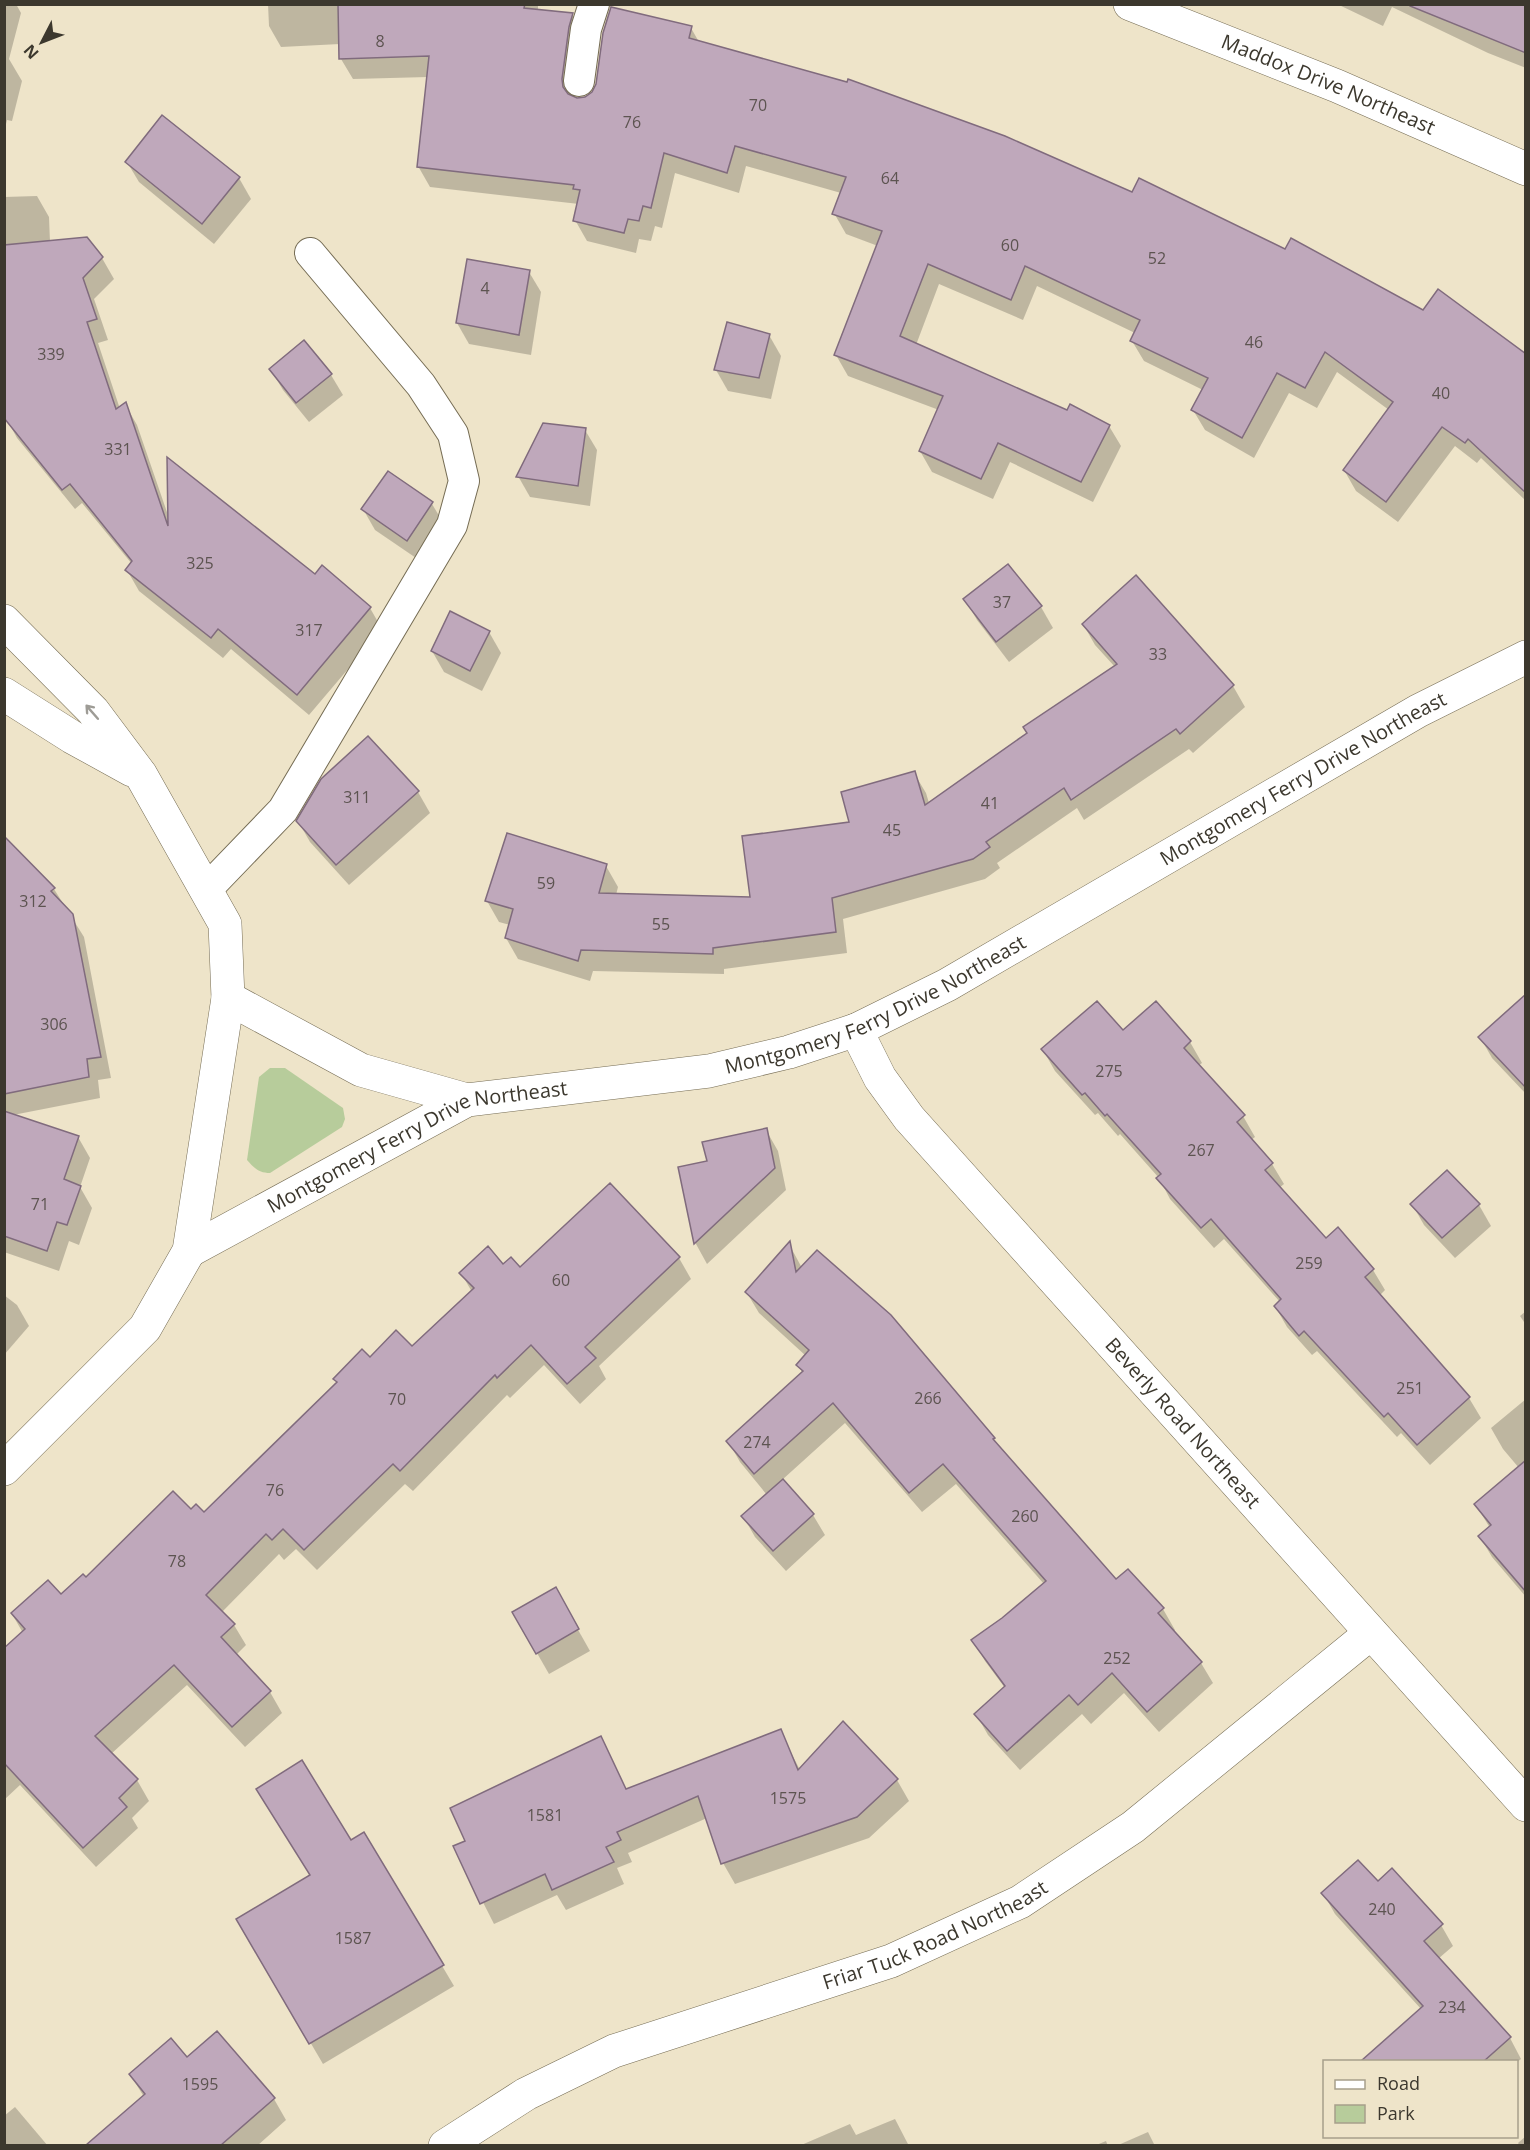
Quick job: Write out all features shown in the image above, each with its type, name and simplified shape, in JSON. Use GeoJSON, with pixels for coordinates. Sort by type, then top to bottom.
{"type":"FeatureCollection","features":[{"type":"Feature","properties":{"kind":"street","name":"Maddox Drive Northeast"},"geometry":{"type":"LineString","coordinates":[[1130,4],[1337,86],[1526,169]]}},
{"type":"Feature","properties":{"kind":"street"},"geometry":{"type":"LineString","coordinates":[[4,621],[93,711],[141,775],[225,924],[228,998],[189,1251],[145,1328],[4,1468]]}},
{"type":"Feature","properties":{"kind":"street","name":"Montgomery Ferry Drive Northeast"},"geometry":{"type":"LineString","coordinates":[[189,1251],[467,1100],[709,1071],[789,1052],[856,1030],[947,985],[1418,711],[1526,657]]}},
{"type":"Feature","properties":{"kind":"street"},"geometry":{"type":"LineString","coordinates":[[4,694],[72,737],[141,775]]}},
{"type":"Feature","properties":{"kind":"street"},"geometry":{"type":"LineString","coordinates":[[228,998],[361,1070],[467,1100]]}},
{"type":"Feature","properties":{"kind":"street","name":"Beverly Road Northeast"},"geometry":{"type":"LineString","coordinates":[[856,1030],[880,1078],[909,1118],[1526,1805]]}},
{"type":"Feature","properties":{"kind":"street","name":"Friar Tuck Road Northeast"},"geometry":{"type":"LineString","coordinates":[[445,2145],[526,2094],[614,2051],[891,1961],[1020,1902],[1133,1827],[1371,1633]]}},
{"type":"Feature","properties":{"kind":"lane"},"geometry":{"type":"LineString","coordinates":[[579,81],[586,29],[594,4]]}},
{"type":"Feature","properties":{"kind":"lane"},"geometry":{"type":"LineString","coordinates":[[206,890],[283,810],[452,525],[464,481],[453,434],[421,385],[310,253]]}},
{"type":"Feature","properties":{"kind":"green space"},"geometry":{"type":"Polygon","coordinates":[[[270,1068],[285,1068],[343,1108],[345,1119],[342,1127],[270,1173],[257,1170],[247,1160],[259,1077],[270,1068]]]}},
{"type":"Feature","properties":{"kind":"building"},"geometry":{"type":"Polygon","coordinates":[[[338,4],[525,4],[524,8],[573,13],[562,79],[563,87],[568,94],[577,98],[585,97],[592,92],[596,84],[603,33],[611,7],[692,26],[689,38],[847,82],[848,79],[1005,136],[1132,192],[1139,178],[1285,249],[1291,238],[1423,310],[1438,289],[1526,354],[1526,493],[1468,439],[1465,443],[1442,427],[1386,502],[1343,470],[1393,402],[1325,352],[1305,388],[1277,373],[1242,438],[1191,410],[1208,378],[1130,341],[1140,320],[1025,266],[1011,300],[928,264],[900,336],[1067,410],[1070,404],[1110,425],[1081,482],[998,443],[981,479],[919,451],[943,396],[834,355],[882,231],[832,214],[846,177],[735,146],[727,173],[664,153],[651,208],[643,206],[639,221],[628,219],[624,233],[573,221],[580,190],[573,189],[574,185],[417,167],[429,56],[339,59],[338,4]]]}},
{"type":"Feature","properties":{"kind":"building"},"geometry":{"type":"Polygon","coordinates":[[[1410,4],[1526,4],[1526,53],[1410,6],[1410,4]]]}},
{"type":"Feature","properties":{"kind":"building"},"geometry":{"type":"Polygon","coordinates":[[[162,115],[240,177],[202,224],[125,162],[162,115]]]}},
{"type":"Feature","properties":{"kind":"building"},"geometry":{"type":"Polygon","coordinates":[[[87,237],[103,257],[83,278],[97,319],[87,322],[116,409],[126,402],[168,526],[167,457],[315,574],[322,565],[371,607],[297,695],[218,629],[211,638],[125,570],[132,561],[70,484],[62,490],[4,418],[4,245],[87,237]]]}},
{"type":"Feature","properties":{"kind":"building"},"geometry":{"type":"Polygon","coordinates":[[[467,259],[530,270],[519,335],[456,323],[467,259]]]}},
{"type":"Feature","properties":{"kind":"building"},"geometry":{"type":"Polygon","coordinates":[[[727,322],[770,334],[759,378],[714,370],[727,322]]]}},
{"type":"Feature","properties":{"kind":"building"},"geometry":{"type":"Polygon","coordinates":[[[304,340],[332,374],[296,403],[269,369],[304,340]]]}},
{"type":"Feature","properties":{"kind":"building"},"geometry":{"type":"Polygon","coordinates":[[[543,423],[586,428],[578,486],[516,477],[543,423]]]}},
{"type":"Feature","properties":{"kind":"building"},"geometry":{"type":"Polygon","coordinates":[[[388,471],[433,502],[407,541],[361,509],[388,471]]]}},
{"type":"Feature","properties":{"kind":"building"},"geometry":{"type":"Polygon","coordinates":[[[1008,564],[1042,606],[996,642],[963,599],[1008,564]]]}},
{"type":"Feature","properties":{"kind":"building"},"geometry":{"type":"Polygon","coordinates":[[[1136,575],[1234,685],[1180,734],[1176,729],[1071,800],[1064,788],[986,842],[990,847],[973,859],[832,898],[836,932],[713,948],[713,954],[581,950],[578,961],[505,938],[513,909],[485,901],[507,833],[607,864],[599,893],[750,897],[742,836],[849,822],[841,792],[915,771],[925,805],[1027,733],[1023,727],[1117,664],[1082,624],[1136,575]]]}},
{"type":"Feature","properties":{"kind":"building"},"geometry":{"type":"Polygon","coordinates":[[[450,611],[490,631],[470,671],[431,651],[450,611]]]}},
{"type":"Feature","properties":{"kind":"building"},"geometry":{"type":"Polygon","coordinates":[[[368,736],[419,791],[336,865],[296,821],[321,779],[368,736]]]}},
{"type":"Feature","properties":{"kind":"building"},"geometry":{"type":"Polygon","coordinates":[[[4,836],[55,888],[51,891],[73,914],[101,1057],[87,1059],[89,1077],[4,1094],[4,836]]]}},
{"type":"Feature","properties":{"kind":"building"},"geometry":{"type":"Polygon","coordinates":[[[1526,994],[1526,1088],[1478,1037],[1526,994]]]}},
{"type":"Feature","properties":{"kind":"building"},"geometry":{"type":"Polygon","coordinates":[[[1097,1001],[1123,1030],[1156,1001],[1191,1041],[1184,1048],[1245,1115],[1237,1122],[1273,1163],[1265,1170],[1326,1238],[1338,1227],[1374,1269],[1365,1277],[1470,1397],[1417,1445],[1388,1413],[1384,1417],[1304,1331],[1299,1336],[1274,1306],[1281,1299],[1211,1219],[1201,1228],[1156,1178],[1161,1174],[1107,1114],[1105,1116],[1085,1093],[1082,1095],[1041,1049],[1097,1001]]]}},
{"type":"Feature","properties":{"kind":"building"},"geometry":{"type":"Polygon","coordinates":[[[4,1111],[79,1136],[64,1179],[81,1186],[67,1225],[57,1222],[47,1251],[4,1236],[4,1111]]]}},
{"type":"Feature","properties":{"kind":"building"},"geometry":{"type":"Polygon","coordinates":[[[767,1128],[775,1168],[694,1244],[678,1167],[707,1161],[702,1142],[767,1128]]]}},
{"type":"Feature","properties":{"kind":"building"},"geometry":{"type":"Polygon","coordinates":[[[1447,1170],[1480,1204],[1442,1238],[1410,1204],[1447,1170]]]}},
{"type":"Feature","properties":{"kind":"building"},"geometry":{"type":"Polygon","coordinates":[[[610,1183],[680,1257],[585,1347],[596,1358],[567,1384],[531,1345],[497,1378],[495,1375],[400,1471],[393,1464],[304,1550],[283,1529],[272,1540],[266,1534],[206,1595],[235,1624],[221,1637],[271,1691],[232,1727],[174,1665],[95,1736],[138,1779],[119,1798],[127,1807],[83,1848],[4,1763],[4,1648],[25,1629],[11,1613],[48,1580],[61,1594],[83,1574],[86,1577],[173,1491],[191,1509],[196,1504],[204,1512],[337,1382],[333,1379],[362,1349],[370,1357],[396,1330],[412,1346],[474,1288],[459,1273],[488,1246],[503,1264],[511,1257],[520,1267],[610,1183]]]}},
{"type":"Feature","properties":{"kind":"building"},"geometry":{"type":"Polygon","coordinates":[[[790,1241],[796,1272],[817,1250],[891,1315],[995,1438],[993,1439],[1116,1579],[1128,1569],[1164,1608],[1158,1613],[1202,1662],[1147,1712],[1112,1673],[1078,1705],[1069,1695],[1007,1751],[974,1714],[1005,1686],[971,1640],[1002,1618],[1046,1581],[943,1464],[909,1493],[833,1403],[754,1474],[726,1441],[803,1371],[796,1365],[809,1350],[745,1292],[790,1241]]]}},
{"type":"Feature","properties":{"kind":"building"},"geometry":{"type":"Polygon","coordinates":[[[1526,1460],[1526,1592],[1478,1536],[1491,1525],[1474,1504],[1526,1460]]]}},
{"type":"Feature","properties":{"kind":"building"},"geometry":{"type":"Polygon","coordinates":[[[783,1479],[814,1514],[773,1551],[741,1516],[783,1479]]]}},
{"type":"Feature","properties":{"kind":"building"},"geometry":{"type":"Polygon","coordinates":[[[556,1587],[579,1629],[536,1654],[512,1612],[556,1587]]]}},
{"type":"Feature","properties":{"kind":"building"},"geometry":{"type":"Polygon","coordinates":[[[843,1721],[898,1779],[857,1817],[721,1864],[698,1796],[617,1832],[621,1840],[606,1847],[614,1862],[552,1890],[545,1874],[480,1904],[453,1846],[465,1841],[450,1808],[601,1736],[626,1789],[781,1729],[798,1770],[843,1721]]]}},
{"type":"Feature","properties":{"kind":"building"},"geometry":{"type":"Polygon","coordinates":[[[302,1760],[351,1840],[364,1832],[444,1965],[309,2044],[236,1919],[310,1875],[256,1789],[302,1760]]]}},
{"type":"Feature","properties":{"kind":"building"},"geometry":{"type":"Polygon","coordinates":[[[1358,1860],[1378,1881],[1392,1868],[1443,1924],[1424,1941],[1511,2037],[1485,2060],[1362,2060],[1423,2006],[1321,1893],[1358,1860]]]}},
{"type":"Feature","properties":{"kind":"building"},"geometry":{"type":"Polygon","coordinates":[[[217,2031],[275,2098],[221,2145],[86,2145],[145,2094],[129,2074],[171,2038],[187,2057],[217,2031]]]}}]}
